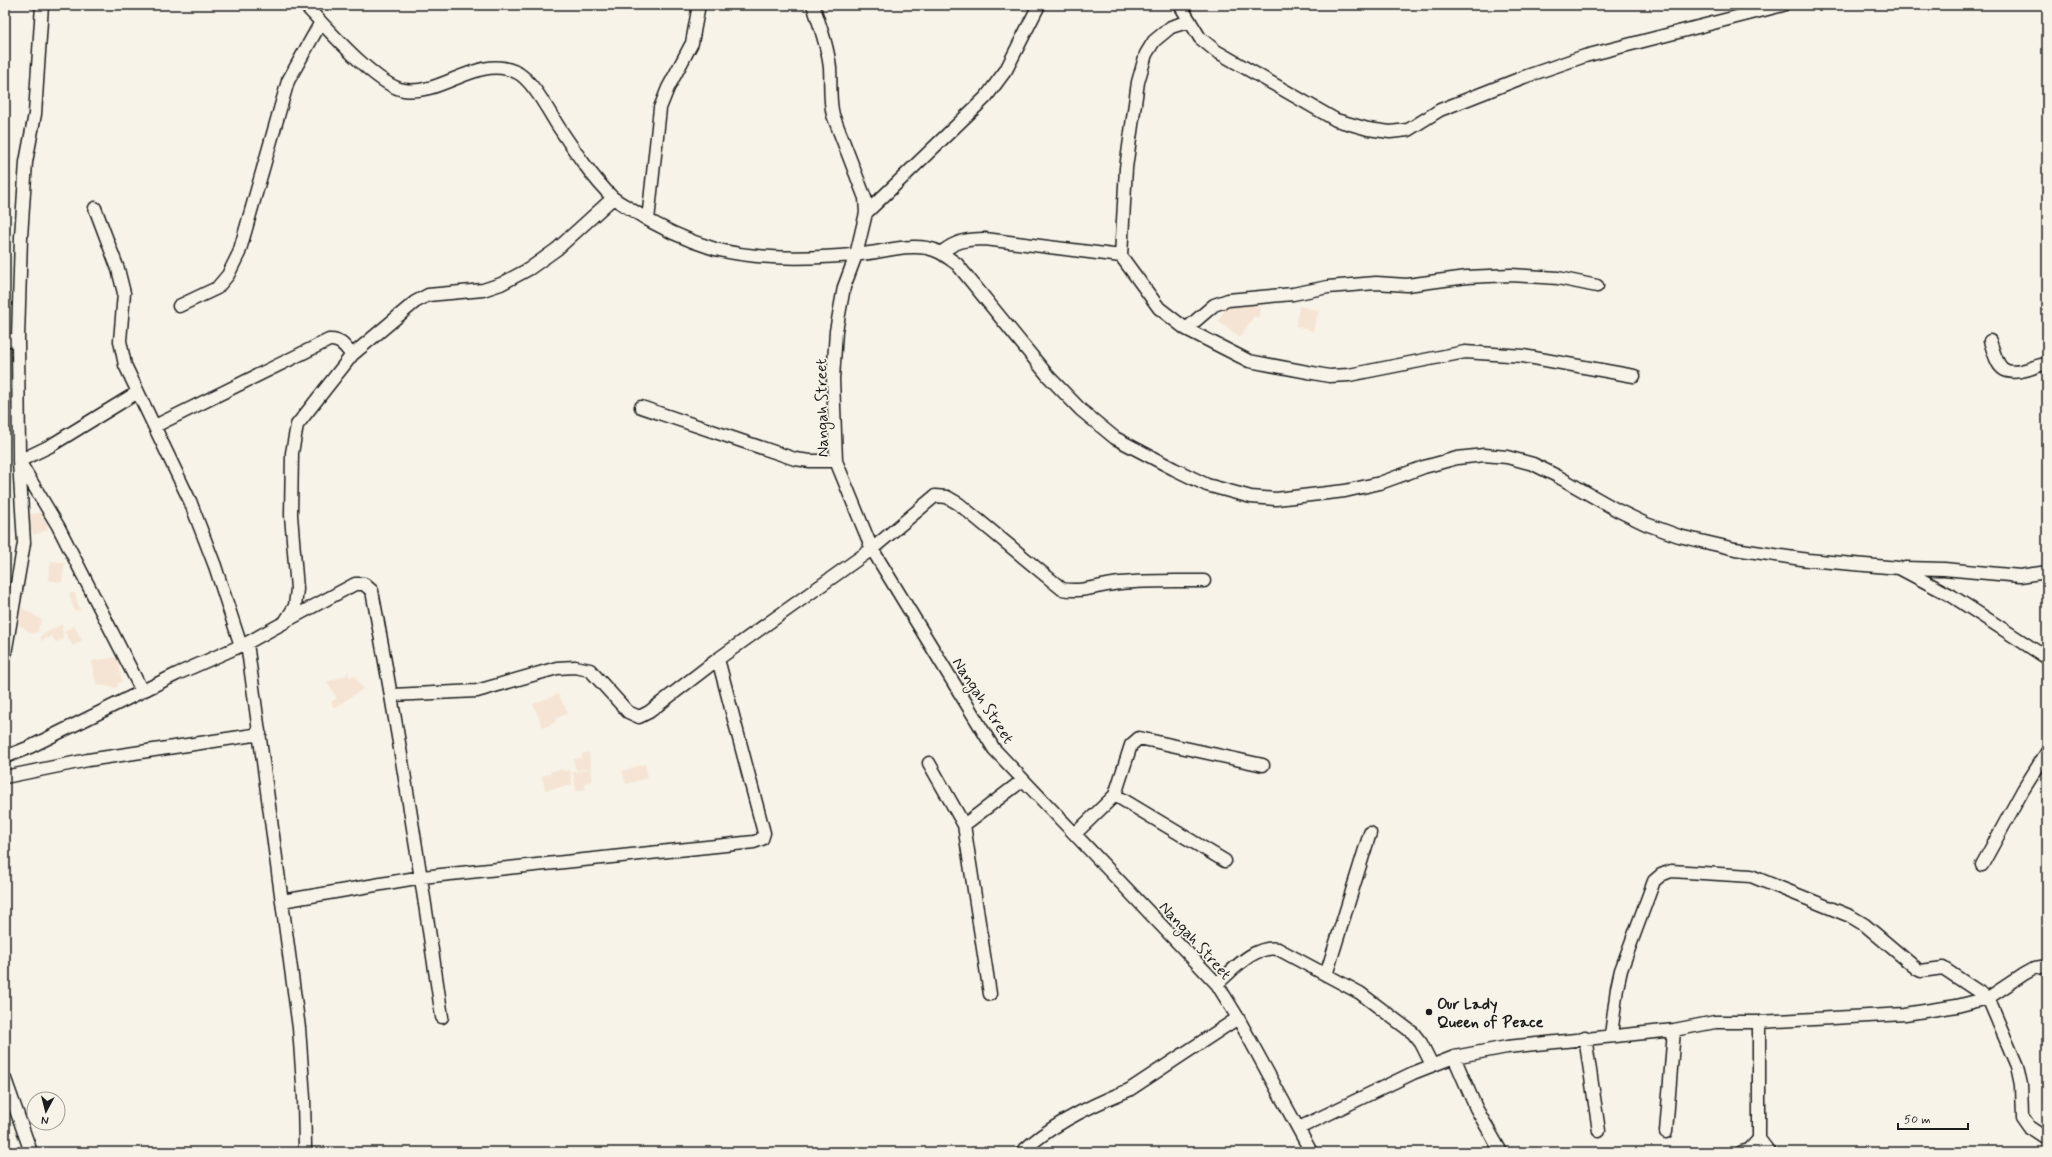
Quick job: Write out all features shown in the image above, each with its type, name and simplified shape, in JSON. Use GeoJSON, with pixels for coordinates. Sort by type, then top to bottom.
{"type":"FeatureCollection","features":[{"type":"Feature","properties":{"kind":"street"},"geometry":{"type":"LineString","coordinates":[[5,654],[24,543],[19,461],[18,338],[21,237],[26,162],[35,114],[42,5]]}},
{"type":"Feature","properties":{"kind":"street"},"geometry":{"type":"LineString","coordinates":[[305,5],[363,64],[390,84],[404,90],[423,89],[486,68],[505,68],[518,72],[529,84],[570,144],[613,198],[648,220],[686,239],[716,249],[752,256],[785,258],[856,254],[908,247],[927,248],[942,252],[957,264],[1049,377],[1081,410],[1115,438],[1174,469],[1207,484],[1251,497],[1284,498],[1345,491],[1380,483],[1424,467],[1457,458],[1484,455],[1507,457],[1533,464],[1617,510],[1646,524],[1679,536],[1742,550],[1808,560],[1899,568],[1944,569],[2020,576],[2047,572]]}},
{"type":"Feature","properties":{"kind":"street"},"geometry":{"type":"LineString","coordinates":[[648,220],[660,108],[668,88],[692,43],[698,10],[697,5]]}},
{"type":"Feature","properties":{"kind":"street"},"geometry":{"type":"LineString","coordinates":[[813,5],[828,50],[830,69],[830,102],[833,115],[864,198],[866,214]]}},
{"type":"Feature","properties":{"kind":"street"},"geometry":{"type":"LineString","coordinates":[[866,214],[986,97],[1006,70],[1039,5]]}},
{"type":"Feature","properties":{"kind":"street"},"geometry":{"type":"LineString","coordinates":[[1180,5],[1200,38],[1216,50],[1336,120],[1390,132],[1408,130],[1440,110],[1524,77],[1585,56],[1783,5]]}},
{"type":"Feature","properties":{"kind":"street"},"geometry":{"type":"LineString","coordinates":[[1190,21],[1170,27],[1154,41],[1146,54],[1138,82],[1126,168],[1120,256],[1159,308],[1186,329],[1249,361],[1329,376],[1349,375],[1465,352],[1522,356],[1634,376]]}},
{"type":"Feature","properties":{"kind":"street"},"geometry":{"type":"LineString","coordinates":[[179,306],[217,288],[228,275],[239,253],[288,81],[321,22]]}},
{"type":"Feature","properties":{"kind":"street"},"geometry":{"type":"LineString","coordinates":[[285,622],[295,606],[297,589],[291,515],[294,435],[298,425],[352,355],[415,302],[428,295],[483,290],[502,284],[529,269],[558,249],[613,198]]}},
{"type":"Feature","properties":{"kind":"street"},"geometry":{"type":"LineString","coordinates":[[95,208],[118,269],[124,293],[120,341],[125,365],[190,501],[244,644],[260,734],[299,1028],[304,1098],[305,1147],[303,1152]]}},
{"type":"Feature","properties":{"kind":"street","name":"Nangah Street"},"geometry":{"type":"LineString","coordinates":[[866,214],[856,254],[844,287],[836,331],[833,379],[836,461],[872,549],[994,749],[1217,984],[1238,1018],[1311,1152]]}},
{"type":"Feature","properties":{"kind":"street"},"geometry":{"type":"LineString","coordinates":[[942,252],[954,243],[966,239],[985,239],[1120,256]]}},
{"type":"Feature","properties":{"kind":"street"},"geometry":{"type":"LineString","coordinates":[[1186,329],[1214,305],[1228,300],[1293,294],[1328,287],[1376,284],[1407,285],[1440,282],[1467,277],[1511,275],[1558,278],[1597,286]]}},
{"type":"Feature","properties":{"kind":"street"},"geometry":{"type":"LineString","coordinates":[[5,341],[18,338]]}},
{"type":"Feature","properties":{"kind":"street"},"geometry":{"type":"LineString","coordinates":[[155,426],[329,340],[336,340],[341,343],[352,355]]}},
{"type":"Feature","properties":{"kind":"street"},"geometry":{"type":"LineString","coordinates":[[1990,341],[1999,367],[2007,372],[2019,372],[2047,364]]}},
{"type":"Feature","properties":{"kind":"street"},"geometry":{"type":"LineString","coordinates":[[19,461],[50,446],[138,392]]}},
{"type":"Feature","properties":{"kind":"street"},"geometry":{"type":"LineString","coordinates":[[641,407],[796,459],[810,461],[836,461]]}},
{"type":"Feature","properties":{"kind":"street"},"geometry":{"type":"LineString","coordinates":[[19,461],[58,526],[142,691]]}},
{"type":"Feature","properties":{"kind":"street"},"geometry":{"type":"LineString","coordinates":[[392,695],[477,691],[557,668],[575,667],[590,670],[628,712],[639,717],[649,712],[718,659],[872,549],[935,496],[947,497],[959,504],[1062,589],[1073,591],[1119,583],[1154,580],[1204,581]]}},
{"type":"Feature","properties":{"kind":"street"},"geometry":{"type":"LineString","coordinates":[[1899,568],[1938,588],[1991,620],[2047,658]]}},
{"type":"Feature","properties":{"kind":"street"},"geometry":{"type":"LineString","coordinates":[[1938,588],[1938,580],[1944,569]]}},
{"type":"Feature","properties":{"kind":"street"},"geometry":{"type":"LineString","coordinates":[[5,757],[30,747],[177,674],[244,644],[355,584],[364,584],[372,591],[392,695],[422,877],[442,1017]]}},
{"type":"Feature","properties":{"kind":"street"},"geometry":{"type":"LineString","coordinates":[[282,900],[422,877],[747,843],[762,839],[764,833],[718,659]]}},
{"type":"Feature","properties":{"kind":"street"},"geometry":{"type":"LineString","coordinates":[[5,777],[88,760],[260,734]]}},
{"type":"Feature","properties":{"kind":"street"},"geometry":{"type":"LineString","coordinates":[[1075,834],[1115,795],[1132,745],[1139,738],[1263,764]]}},
{"type":"Feature","properties":{"kind":"street"},"geometry":{"type":"LineString","coordinates":[[1982,865],[2023,790],[2047,752]]}},
{"type":"Feature","properties":{"kind":"street"},"geometry":{"type":"LineString","coordinates":[[929,763],[964,826],[990,994]]}},
{"type":"Feature","properties":{"kind":"street"},"geometry":{"type":"LineString","coordinates":[[964,826],[1023,780]]}},
{"type":"Feature","properties":{"kind":"street"},"geometry":{"type":"LineString","coordinates":[[1115,795],[1225,861]]}},
{"type":"Feature","properties":{"kind":"street"},"geometry":{"type":"LineString","coordinates":[[1326,975],[1370,833]]}},
{"type":"Feature","properties":{"kind":"street"},"geometry":{"type":"LineString","coordinates":[[1611,1035],[1617,988],[1624,963],[1654,881],[1661,875],[1671,871],[1751,876],[1850,916],[1865,925],[1917,969],[1921,971],[1943,968],[1988,998],[2017,1066],[2021,1085],[2022,1117],[2029,1127],[2047,1139]]}},
{"type":"Feature","properties":{"kind":"street"},"geometry":{"type":"LineString","coordinates":[[1217,984],[1256,952],[1266,948],[1278,948],[1360,993],[1413,1032],[1421,1043],[1432,1065]]}},
{"type":"Feature","properties":{"kind":"street"},"geometry":{"type":"LineString","coordinates":[[1299,1128],[1432,1065],[1454,1057],[1507,1047],[1585,1037],[1674,1030],[1715,1022],[1759,1022],[1905,1014],[1957,1006],[1988,998],[2035,968],[2047,966]]}},
{"type":"Feature","properties":{"kind":"street"},"geometry":{"type":"LineString","coordinates":[[1022,1152],[1046,1133],[1112,1096],[1130,1090],[1238,1018]]}},
{"type":"Feature","properties":{"kind":"street"},"geometry":{"type":"LineString","coordinates":[[1759,1022],[1759,1140],[1769,1152]]}},
{"type":"Feature","properties":{"kind":"street"},"geometry":{"type":"LineString","coordinates":[[1666,1132],[1674,1030]]}},
{"type":"Feature","properties":{"kind":"street"},"geometry":{"type":"LineString","coordinates":[[1585,1037],[1599,1131]]}},
{"type":"Feature","properties":{"kind":"street"},"geometry":{"type":"LineString","coordinates":[[1454,1057],[1476,1108],[1501,1152]]}},
{"type":"Feature","properties":{"kind":"street"},"geometry":{"type":"LineString","coordinates":[[5,1079],[31,1152]]}},
{"type":"Feature","properties":{"kind":"street"},"geometry":{"type":"LineString","coordinates":[[1742,1152],[1750,1150],[1759,1140]]}},
{"type":"Feature","properties":{"kind":"shaded area"},"geometry":{"type":"Polygon","coordinates":[[[1236,301],[1261,307],[1258,318],[1254,316],[1240,337],[1218,321],[1228,304],[1233,307],[1236,301]]]}},
{"type":"Feature","properties":{"kind":"shaded area"},"geometry":{"type":"Polygon","coordinates":[[[1299,306],[1319,311],[1313,331],[1296,326],[1299,306]]]}},
{"type":"Feature","properties":{"kind":"shaded area"},"geometry":{"type":"Polygon","coordinates":[[[44,512],[48,530],[33,535],[27,515],[44,512]]]}},
{"type":"Feature","properties":{"kind":"shaded area"},"geometry":{"type":"Polygon","coordinates":[[[51,561],[65,563],[62,582],[48,580],[51,561]]]}},
{"type":"Feature","properties":{"kind":"shaded area"},"geometry":{"type":"Polygon","coordinates":[[[69,593],[75,593],[80,611],[74,610],[69,593]]]}},
{"type":"Feature","properties":{"kind":"shaded area"},"geometry":{"type":"Polygon","coordinates":[[[22,608],[42,620],[38,628],[39,631],[32,634],[19,624],[16,618],[22,608]]]}},
{"type":"Feature","properties":{"kind":"shaded area"},"geometry":{"type":"Polygon","coordinates":[[[62,624],[63,639],[56,642],[51,636],[42,641],[40,636],[62,624]]]}},
{"type":"Feature","properties":{"kind":"shaded area"},"geometry":{"type":"Polygon","coordinates":[[[74,626],[82,640],[73,646],[64,631],[74,626]]]}},
{"type":"Feature","properties":{"kind":"shaded area"},"geometry":{"type":"Polygon","coordinates":[[[118,657],[122,682],[118,683],[117,688],[96,685],[92,661],[118,657]]]}},
{"type":"Feature","properties":{"kind":"shaded area"},"geometry":{"type":"Polygon","coordinates":[[[349,670],[348,674],[350,677],[354,675],[363,689],[334,708],[331,702],[337,698],[327,682],[346,675],[349,670]]]}},
{"type":"Feature","properties":{"kind":"shaded area"},"geometry":{"type":"Polygon","coordinates":[[[558,694],[568,713],[555,719],[556,722],[543,728],[533,704],[558,694]]]}},
{"type":"Feature","properties":{"kind":"shaded area"},"geometry":{"type":"Polygon","coordinates":[[[589,752],[591,768],[576,770],[573,759],[582,758],[582,754],[589,752]]]}},
{"type":"Feature","properties":{"kind":"shaded area"},"geometry":{"type":"Polygon","coordinates":[[[645,764],[648,778],[626,784],[622,771],[645,764]]]}},
{"type":"Feature","properties":{"kind":"shaded area"},"geometry":{"type":"Polygon","coordinates":[[[590,769],[592,781],[584,783],[586,789],[576,791],[573,772],[590,769]]]}},
{"type":"Feature","properties":{"kind":"shaded area"},"geometry":{"type":"Polygon","coordinates":[[[570,770],[572,785],[545,790],[542,776],[551,773],[551,771],[570,770]]]}},
{"type":"Feature","properties":{"kind":"place","name":"Our Lady Queen of Peace"},"geometry":{"type":"Point","coordinates":[1429,1012]}}]}
